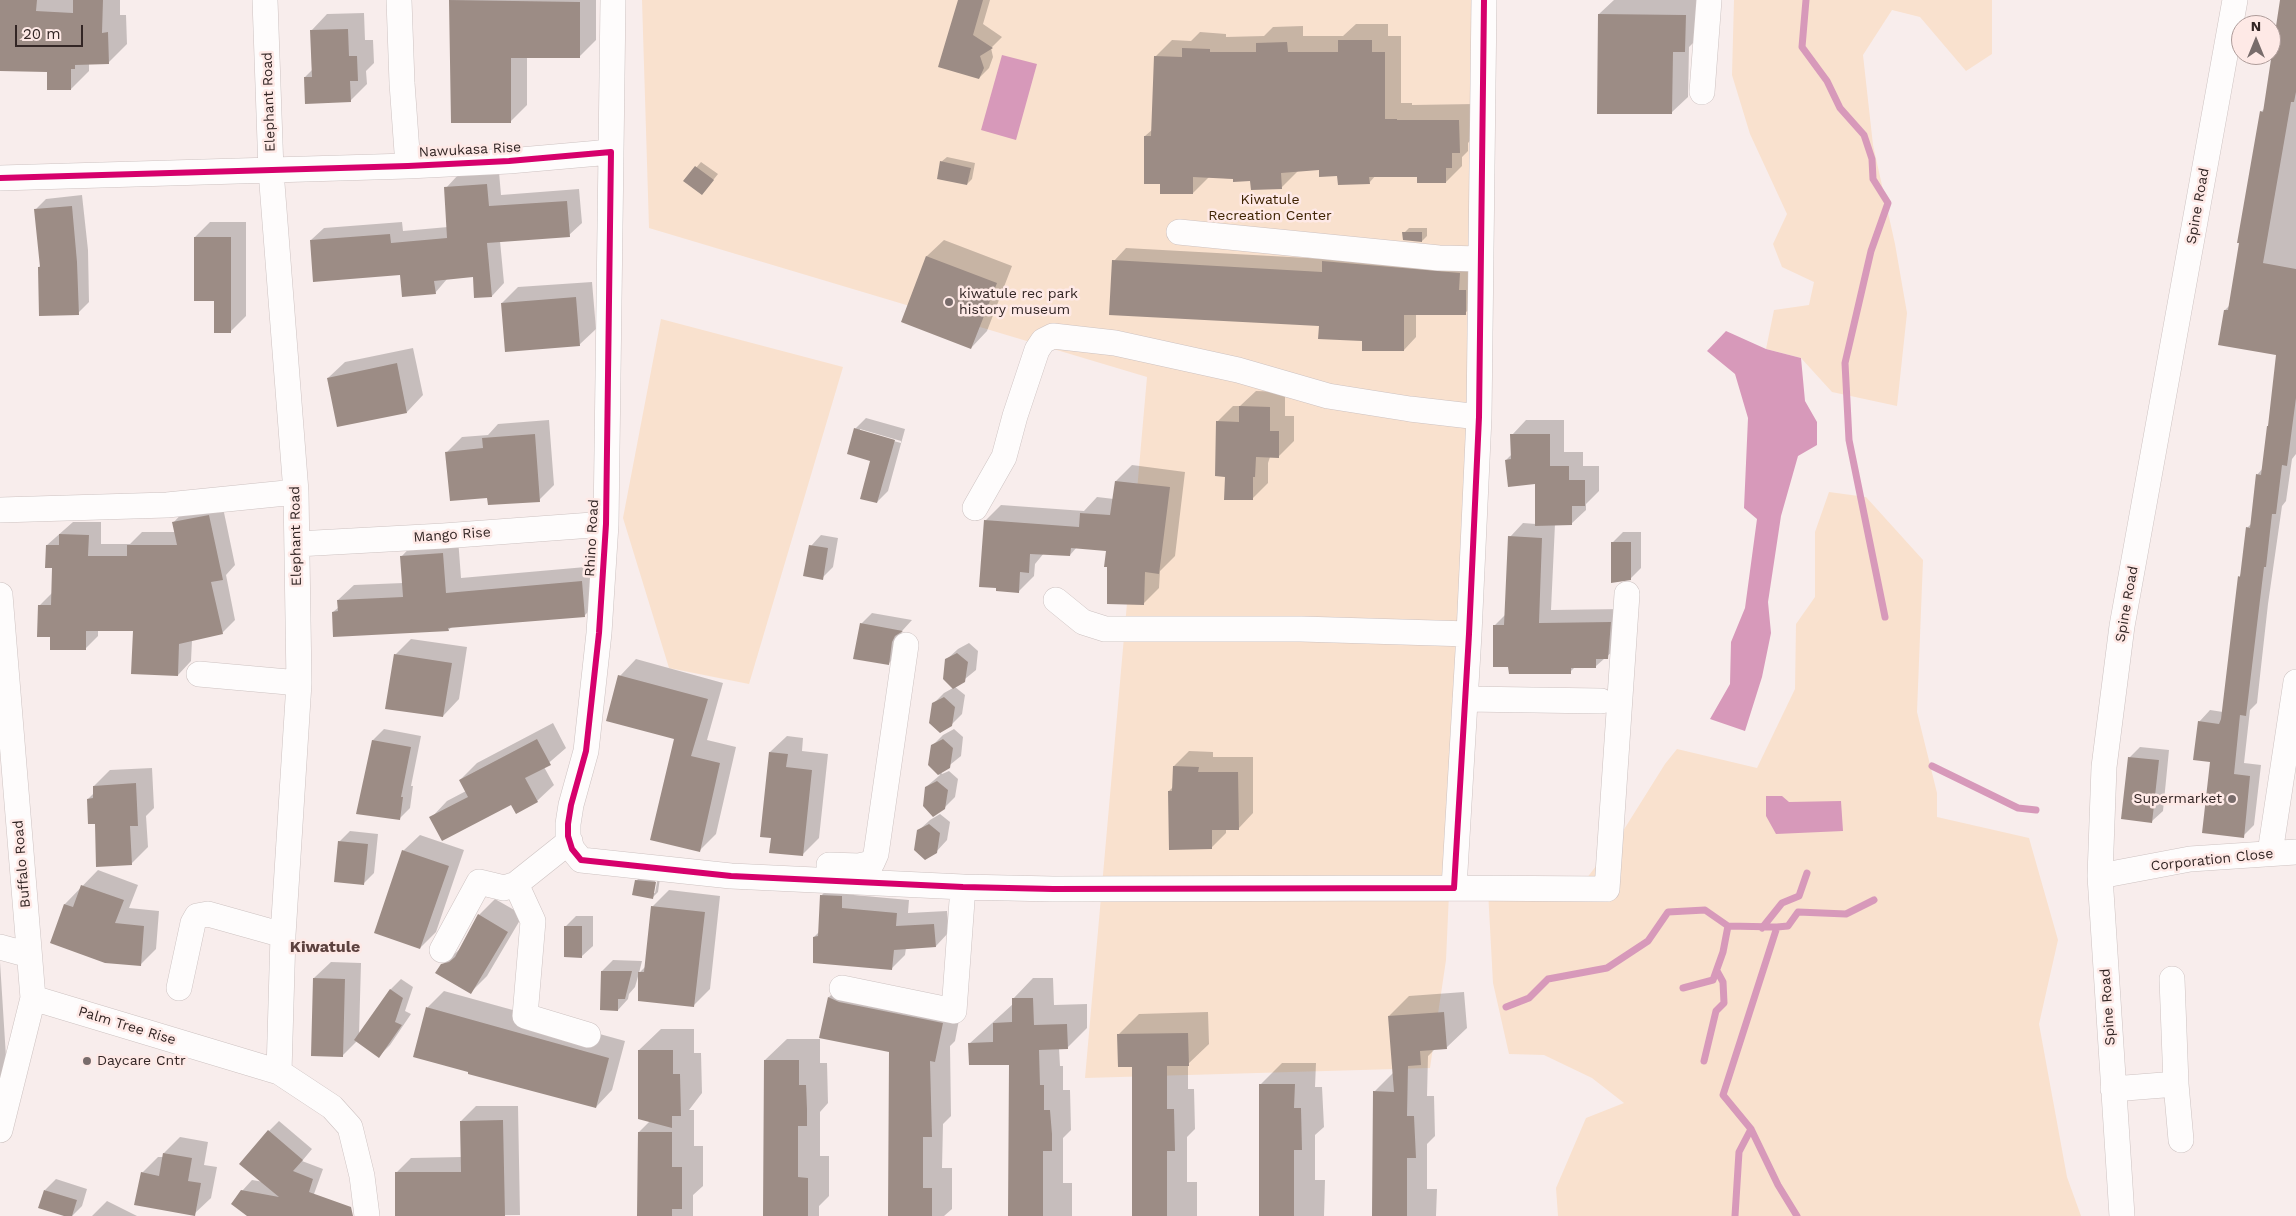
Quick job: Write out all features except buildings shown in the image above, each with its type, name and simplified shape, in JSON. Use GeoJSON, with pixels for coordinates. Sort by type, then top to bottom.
{"type":"FeatureCollection","features":[{"type":"Feature","properties":{"kind":"street","name":"Elephant Road"},"geometry":{"type":"LineString","coordinates":[[265,0],[271,171],[296,492],[299,683],[283,935],[279,1072]]}},
{"type":"Feature","properties":{"kind":"street"},"geometry":{"type":"LineString","coordinates":[[399,0],[408,166]]}},
{"type":"Feature","properties":{"kind":"street"},"geometry":{"type":"LineString","coordinates":[[611,152],[613,0]]}},
{"type":"Feature","properties":{"kind":"street"},"geometry":{"type":"LineString","coordinates":[[1454,888],[1469,634],[1479,417],[1484,0]]}},
{"type":"Feature","properties":{"kind":"street"},"geometry":{"type":"LineString","coordinates":[[1702,92],[1709,0]]}},
{"type":"Feature","properties":{"kind":"street","name":"Spine Road"},"geometry":{"type":"LineString","coordinates":[[2122,1216],[2100,876],[2104,767],[2122,626],[2235,0]]}},
{"type":"Feature","properties":{"kind":"street","name":"Nawukasa Rise"},"geometry":{"type":"LineString","coordinates":[[0,178],[408,166],[510,161],[611,152]]}},
{"type":"Feature","properties":{"kind":"street","name":"Rhino Road"},"geometry":{"type":"LineString","coordinates":[[575,851],[568,824],[571,805],[586,752],[599,633],[606,524],[612,212],[611,152]]}},
{"type":"Feature","properties":{"kind":"street"},"geometry":{"type":"LineString","coordinates":[[1179,232],[1439,258],[1481,260]]}},
{"type":"Feature","properties":{"kind":"street"},"geometry":{"type":"LineString","coordinates":[[975,508],[1004,457],[1015,416],[1037,350],[1043,341],[1053,336],[1115,343],[1238,370],[1328,396],[1410,409],[1479,417]]}},
{"type":"Feature","properties":{"kind":"street"},"geometry":{"type":"LineString","coordinates":[[0,510],[166,504],[296,492]]}},
{"type":"Feature","properties":{"kind":"street","name":"Mango Rise"},"geometry":{"type":"LineString","coordinates":[[297,544],[606,524]]}},
{"type":"Feature","properties":{"kind":"street"},"geometry":{"type":"LineString","coordinates":[[442,950],[479,882],[504,888],[516,884],[575,851],[730,876],[963,887],[1053,889],[1607,889],[1627,594]]}},
{"type":"Feature","properties":{"kind":"street","name":"Buffalo Road"},"geometry":{"type":"LineString","coordinates":[[0,595],[33,998],[0,1130]]}},
{"type":"Feature","properties":{"kind":"street"},"geometry":{"type":"LineString","coordinates":[[1056,600],[1083,622],[1105,629],[1301,629],[1469,634]]}},
{"type":"Feature","properties":{"kind":"street"},"geometry":{"type":"LineString","coordinates":[[730,876],[742,863],[750,862],[859,866],[872,863],[878,845],[906,645]]}},
{"type":"Feature","properties":{"kind":"street"},"geometry":{"type":"LineString","coordinates":[[199,674],[299,683]]}},
{"type":"Feature","properties":{"kind":"street"},"geometry":{"type":"LineString","coordinates":[[2270,853],[2296,682]]}},
{"type":"Feature","properties":{"kind":"street"},"geometry":{"type":"LineString","coordinates":[[1465,699],[1601,701]]}},
{"type":"Feature","properties":{"kind":"street","name":"Corporation Close"},"geometry":{"type":"LineString","coordinates":[[2100,876],[2190,859],[2296,852]]}},
{"type":"Feature","properties":{"kind":"street"},"geometry":{"type":"LineString","coordinates":[[516,884],[533,921],[525,1016],[588,1035]]}},
{"type":"Feature","properties":{"kind":"street"},"geometry":{"type":"LineString","coordinates":[[842,988],[954,1011],[963,887]]}},
{"type":"Feature","properties":{"kind":"street"},"geometry":{"type":"LineString","coordinates":[[179,988],[193,924],[198,916],[208,914],[283,935]]}},
{"type":"Feature","properties":{"kind":"street"},"geometry":{"type":"LineString","coordinates":[[0,947],[29,955]]}},
{"type":"Feature","properties":{"kind":"street"},"geometry":{"type":"LineString","coordinates":[[2172,979],[2176,1084],[2181,1140]]}},
{"type":"Feature","properties":{"kind":"street","name":"Palm Tree Rise"},"geometry":{"type":"LineString","coordinates":[[33,998],[279,1072],[332,1107],[350,1127],[362,1176],[367,1216]]}},
{"type":"Feature","properties":{"kind":"street"},"geometry":{"type":"LineString","coordinates":[[2113,1089],[2176,1084]]}},
{"type":"Feature","properties":{"kind":"green space","name":"Kiwatule Recreation Center"},"geometry":{"type":"Polygon","coordinates":[[[642,0],[1489,0],[1446,960],[1430,1068],[1085,1078],[1147,377],[649,228],[642,0]]]}},
{"type":"Feature","properties":{"kind":"green space"},"geometry":{"type":"Polygon","coordinates":[[[1734,0],[1992,0],[1992,54],[1966,71],[1920,17],[1892,10],[1863,55],[1873,145],[1895,244],[1907,313],[1897,406],[1832,392],[1801,358],[1766,349],[1774,310],[1809,305],[1814,282],[1782,267],[1773,244],[1787,214],[1750,134],[1732,75],[1734,0]]]}},
{"type":"Feature","properties":{"kind":"green space"},"geometry":{"type":"Polygon","coordinates":[[[661,319],[843,367],[749,684],[669,668],[623,518],[661,319]]]}},
{"type":"Feature","properties":{"kind":"green space"},"geometry":{"type":"Polygon","coordinates":[[[1829,492],[1866,497],[1923,560],[1917,712],[1937,793],[1937,817],[2029,838],[2058,940],[2039,1024],[2067,1177],[2081,1216],[1558,1216],[1556,1188],[1586,1118],[1624,1103],[1592,1078],[1544,1055],[1509,1054],[1493,983],[1488,891],[1583,883],[1623,831],[1665,764],[1677,749],[1757,768],[1795,689],[1796,624],[1815,597],[1815,532],[1829,492]]]}},
{"type":"Feature","properties":{"kind":"shaded area"},"geometry":{"type":"Polygon","coordinates":[[[1002,55],[1037,64],[1016,140],[981,130],[1002,55]]]}},
{"type":"Feature","properties":{"kind":"shaded area"},"geometry":{"type":"Polygon","coordinates":[[[1726,331],[1766,349],[1801,358],[1805,401],[1817,422],[1817,445],[1798,456],[1781,516],[1768,602],[1771,633],[1762,677],[1745,731],[1710,719],[1730,684],[1731,642],[1745,608],[1757,519],[1744,508],[1748,418],[1735,374],[1707,351],[1726,331]]]}},
{"type":"Feature","properties":{"kind":"shaded area"},"geometry":{"type":"Polygon","coordinates":[[[1766,796],[1782,796],[1789,802],[1841,801],[1843,831],[1776,834],[1766,816],[1766,796]]]}},
{"type":"Feature","properties":{"kind":"waterway"},"geometry":{"type":"LineString","coordinates":[[1806,0],[1802,47],[1827,81],[1840,108],[1864,135],[1872,159],[1873,179],[1888,203],[1871,251],[1845,363],[1849,440],[1885,617]]}},
{"type":"Feature","properties":{"kind":"waterway"},"geometry":{"type":"LineString","coordinates":[[1932,766],[2018,808],[2036,810]]}},
{"type":"Feature","properties":{"kind":"waterway"},"geometry":{"type":"LineString","coordinates":[[1762,928],[1782,903],[1799,896],[1807,873]]}},
{"type":"Feature","properties":{"kind":"waterway"},"geometry":{"type":"LineString","coordinates":[[1797,1216],[1778,1185],[1751,1129],[1723,1095],[1777,927],[1788,926],[1798,912],[1846,914],[1874,900]]}},
{"type":"Feature","properties":{"kind":"waterway"},"geometry":{"type":"LineString","coordinates":[[1506,1007],[1529,998],[1548,979],[1607,968],[1648,941],[1668,912],[1705,910],[1728,926]]}},
{"type":"Feature","properties":{"kind":"waterway"},"geometry":{"type":"LineString","coordinates":[[1683,988],[1713,980],[1723,952],[1728,926],[1777,927]]}},
{"type":"Feature","properties":{"kind":"waterway"},"geometry":{"type":"LineString","coordinates":[[1704,1061],[1716,1011],[1724,1003],[1723,982],[1717,971]]}},
{"type":"Feature","properties":{"kind":"waterway"},"geometry":{"type":"LineString","coordinates":[[1735,1216],[1739,1152],[1751,1129]]}},
{"type":"Feature","properties":{"kind":"cycle path"},"geometry":{"type":"LineString","coordinates":[[0,178],[408,166],[509,161],[611,152],[606,524],[599,633],[586,751],[571,805],[568,824],[568,836],[572,849],[581,860],[731,876],[963,887],[1053,889],[1454,888],[1469,634],[1479,417],[1484,0]]}},
{"type":"Feature","properties":{"kind":"place","name":"kiwatule rec park history museum"},"geometry":{"type":"Point","coordinates":[949,302]}},
{"type":"Feature","properties":{"kind":"place","name":"Supermarket"},"geometry":{"type":"Point","coordinates":[2232,799]}},
{"type":"Feature","properties":{"kind":"place","name":"Daycare Cntr"},"geometry":{"type":"Point","coordinates":[87,1061]}},
{"type":"Feature","properties":{"kind":"district","name":"Kiwatule"},"geometry":{"type":"Point","coordinates":[325,947]}}]}
